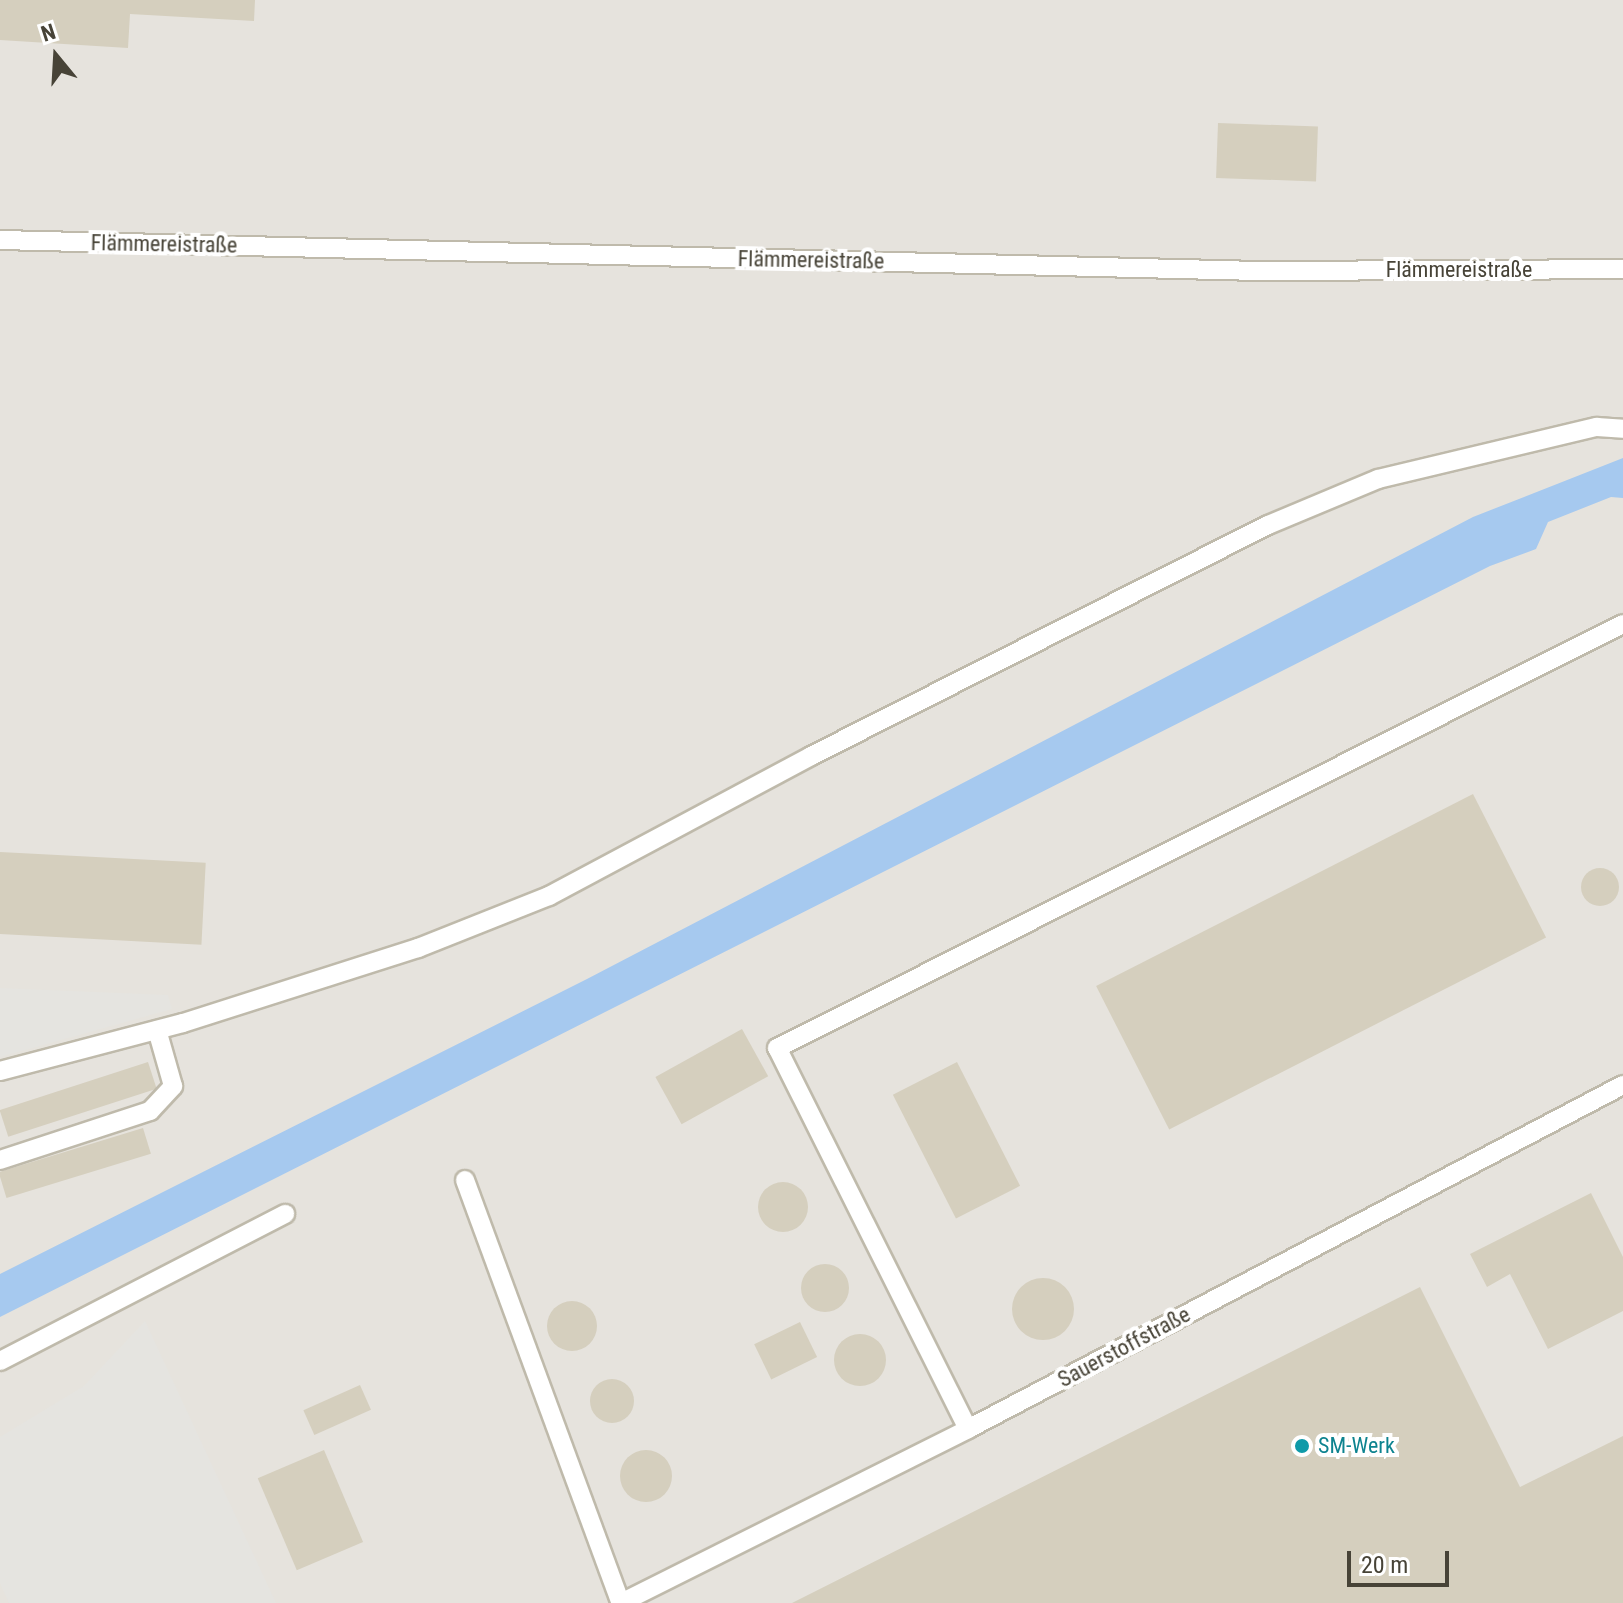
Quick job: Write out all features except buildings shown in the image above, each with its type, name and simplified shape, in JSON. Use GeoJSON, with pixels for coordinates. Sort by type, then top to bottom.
{"type":"FeatureCollection","features":[{"type":"Feature","properties":{"kind":"lane","name":"Flämmereistraße"},"geometry":{"type":"LineString","coordinates":[[0,240],[1263,271],[1623,269]]}},
{"type":"Feature","properties":{"kind":"lane"},"geometry":{"type":"LineString","coordinates":[[0,1071],[157,1030],[418,948],[549,896],[811,756],[1268,525],[1378,479],[1597,427],[1623,429]]}},
{"type":"Feature","properties":{"kind":"lane"},"geometry":{"type":"LineString","coordinates":[[968,1429],[777,1048],[1623,624]]}},
{"type":"Feature","properties":{"kind":"lane"},"geometry":{"type":"LineString","coordinates":[[0,1160],[150,1111],[173,1086],[157,1030]]}},
{"type":"Feature","properties":{"kind":"lane","name":"Sauerstoffstraße"},"geometry":{"type":"LineString","coordinates":[[465,1180],[621,1603],[968,1429],[1623,1085]]}},
{"type":"Feature","properties":{"kind":"lane"},"geometry":{"type":"LineString","coordinates":[[0,1361],[285,1214]]}},
{"type":"Feature","properties":{"kind":"shaded area"},"geometry":{"type":"Polygon","coordinates":[[[0,0],[1623,0],[1623,1603],[0,1603],[0,0]]]}},
{"type":"Feature","properties":{"kind":"shaded area"},"geometry":{"type":"Polygon","coordinates":[[[0,988],[168,995],[172,1009],[0,1057],[0,988]]]}},
{"type":"Feature","properties":{"kind":"shaded area"},"geometry":{"type":"Polygon","coordinates":[[[145,1321],[276,1603],[9,1603],[0,1583],[0,1437],[84,1386],[145,1321]]]}},
{"type":"Feature","properties":{"kind":"water"},"geometry":{"type":"Polygon","coordinates":[[[1623,458],[1623,498],[1611,497],[1548,522],[1536,549],[1490,566],[0,1317],[0,1274],[587,979],[1473,517],[1623,458]]]}},
{"type":"Feature","properties":{"kind":"place","name":"SM-Werk"},"geometry":{"type":"Point","coordinates":[1302,1446]}}]}
